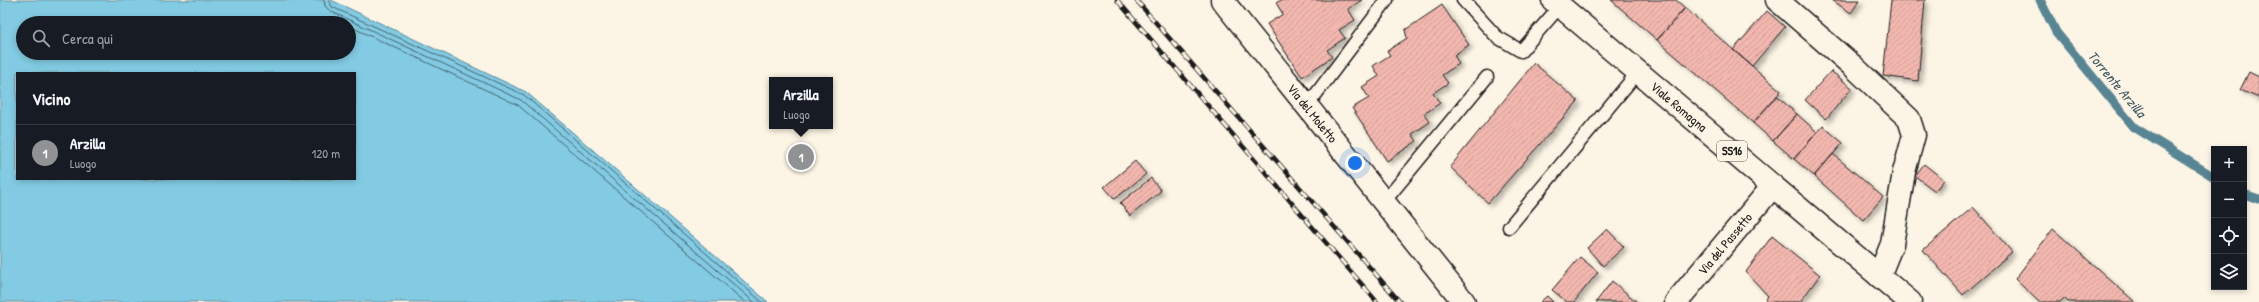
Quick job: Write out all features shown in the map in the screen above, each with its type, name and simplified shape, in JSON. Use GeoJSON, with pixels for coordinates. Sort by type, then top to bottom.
{"type":"FeatureCollection","features":[{"type":"Feature","properties":{"kind":"street","name":"Via del Moletto"},"geometry":{"type":"LineString","coordinates":[[1222,0],[1464,302]]}},
{"type":"Feature","properties":{"kind":"street"},"geometry":{"type":"LineString","coordinates":[[1777,0],[1854,67],[1909,119],[1914,135],[1904,172],[1892,244],[1879,276]]}},
{"type":"Feature","properties":{"kind":"street","name":"Viale Romagna"},"geometry":{"type":"LineString","coordinates":[[1557,3],[1910,302]]}},
{"type":"Feature","properties":{"kind":"street","name":"Via del Passetto"},"geometry":{"type":"LineString","coordinates":[[1676,302],[1773,186]]}},
{"type":"Feature","properties":{"kind":"lane"},"geometry":{"type":"LineString","coordinates":[[1307,106],[1387,0]]}},
{"type":"Feature","properties":{"kind":"lane"},"geometry":{"type":"LineString","coordinates":[[1463,0],[1497,37],[1521,51],[1557,3]]}},
{"type":"Feature","properties":{"kind":"lane"},"geometry":{"type":"LineString","coordinates":[[1509,227],[1638,72]]}},
{"type":"Feature","properties":{"kind":"lane"},"geometry":{"type":"LineString","coordinates":[[1384,202],[1487,77]]}},
{"type":"Feature","properties":{"kind":"water"},"geometry":{"type":"Polygon","coordinates":[[[0,0],[331,0],[526,92],[768,302],[0,302],[0,0]]]}},
{"type":"Feature","properties":{"kind":"building"},"geometry":{"type":"Polygon","coordinates":[[[1281,0],[1362,0],[1348,9],[1355,20],[1339,30],[1345,38],[1327,50],[1332,57],[1302,77],[1267,24],[1283,14],[1276,3],[1281,0]]]}},
{"type":"Feature","properties":{"kind":"building"},"geometry":{"type":"Polygon","coordinates":[[[1611,0],[1676,0],[1685,8],[1657,40],[1611,0]]]}},
{"type":"Feature","properties":{"kind":"building"},"geometry":{"type":"Polygon","coordinates":[[[1832,0],[1860,0],[1851,13],[1832,0]]]}},
{"type":"Feature","properties":{"kind":"building"},"geometry":{"type":"Polygon","coordinates":[[[1891,0],[1925,0],[1918,81],[1883,76],[1891,0]]]}},
{"type":"Feature","properties":{"kind":"building"},"geometry":{"type":"Polygon","coordinates":[[[1442,5],[1469,45],[1454,55],[1459,64],[1442,75],[1448,83],[1433,93],[1440,103],[1424,114],[1430,122],[1412,134],[1417,141],[1387,161],[1352,108],[1369,98],[1362,87],[1379,76],[1373,66],[1390,55],[1387,51],[1407,38],[1405,30],[1442,5]]]}},
{"type":"Feature","properties":{"kind":"building"},"geometry":{"type":"Polygon","coordinates":[[[1685,8],[1781,91],[1753,123],[1657,40],[1685,8]]]}},
{"type":"Feature","properties":{"kind":"building"},"geometry":{"type":"Polygon","coordinates":[[[1767,11],[1785,27],[1752,66],[1733,50],[1767,11]]]}},
{"type":"Feature","properties":{"kind":"building"},"geometry":{"type":"Polygon","coordinates":[[[1534,63],[1578,101],[1488,203],[1450,167],[1534,63]]]}},
{"type":"Feature","properties":{"kind":"building"},"geometry":{"type":"Polygon","coordinates":[[[1831,71],[1852,88],[1826,119],[1805,100],[1831,71]]]}},
{"type":"Feature","properties":{"kind":"building"},"geometry":{"type":"Polygon","coordinates":[[[2249,72],[2259,77],[2259,98],[2240,90],[2249,72]]]}},
{"type":"Feature","properties":{"kind":"building"},"geometry":{"type":"Polygon","coordinates":[[[1777,96],[1797,114],[1773,141],[1753,123],[1777,96]]]}},
{"type":"Feature","properties":{"kind":"building"},"geometry":{"type":"Polygon","coordinates":[[[1797,114],[1817,132],[1794,159],[1773,141],[1797,114]]]}},
{"type":"Feature","properties":{"kind":"building"},"geometry":{"type":"Polygon","coordinates":[[[1823,126],[1843,143],[1814,176],[1794,159],[1823,126]]]}},
{"type":"Feature","properties":{"kind":"building"},"geometry":{"type":"Polygon","coordinates":[[[1833,154],[1883,197],[1863,220],[1814,176],[1833,154]]]}},
{"type":"Feature","properties":{"kind":"building"},"geometry":{"type":"Polygon","coordinates":[[[1135,161],[1146,174],[1115,199],[1104,187],[1135,161]]]}},
{"type":"Feature","properties":{"kind":"building"},"geometry":{"type":"Polygon","coordinates":[[[1924,164],[1944,180],[1935,191],[1915,176],[1924,164]]]}},
{"type":"Feature","properties":{"kind":"building"},"geometry":{"type":"Polygon","coordinates":[[[1151,178],[1161,191],[1130,216],[1120,203],[1151,178]]]}},
{"type":"Feature","properties":{"kind":"building"},"geometry":{"type":"Polygon","coordinates":[[[1973,207],[2012,252],[1963,295],[1923,250],[1973,207]]]}},
{"type":"Feature","properties":{"kind":"building"},"geometry":{"type":"Polygon","coordinates":[[[1607,229],[1624,247],[1603,266],[1587,248],[1607,229]]]}},
{"type":"Feature","properties":{"kind":"building"},"geometry":{"type":"Polygon","coordinates":[[[2053,229],[2135,302],[2068,302],[2064,298],[2060,302],[2039,302],[2015,279],[2053,229]]]}},
{"type":"Feature","properties":{"kind":"building"},"geometry":{"type":"Polygon","coordinates":[[[1772,236],[1820,275],[1800,302],[1764,302],[1768,296],[1746,272],[1772,236]]]}},
{"type":"Feature","properties":{"kind":"building"},"geometry":{"type":"Polygon","coordinates":[[[1580,257],[1598,272],[1574,302],[1567,302],[1552,290],[1580,257]]]}},
{"type":"Feature","properties":{"kind":"building"},"geometry":{"type":"Polygon","coordinates":[[[1612,281],[1637,302],[1596,302],[1612,281]]]}},
{"type":"Feature","properties":{"kind":"building"},"geometry":{"type":"Polygon","coordinates":[[[1547,296],[1553,302],[1540,302],[1547,296]]]}},
{"type":"Feature","properties":{"kind":"waterway","name":"Torrente Arzilla"},"geometry":{"type":"LineString","coordinates":[[2040,0],[2056,32],[2134,127],[2211,175]]}},
{"type":"Feature","properties":{"kind":"waterway","name":"Torrente Arzilla"},"geometry":{"type":"LineString","coordinates":[[2247,195],[2259,199]]}},
{"type":"Feature","properties":{"kind":"railway"},"geometry":{"type":"LineString","coordinates":[[1117,0],[1377,302]]}},
{"type":"Feature","properties":{"kind":"railway"},"geometry":{"type":"LineString","coordinates":[[1136,0],[1400,302]]}},
{"type":"Feature","properties":{"kind":"place","name":"Arzilla"},"geometry":{"type":"Point","coordinates":[801,157]}}]}
